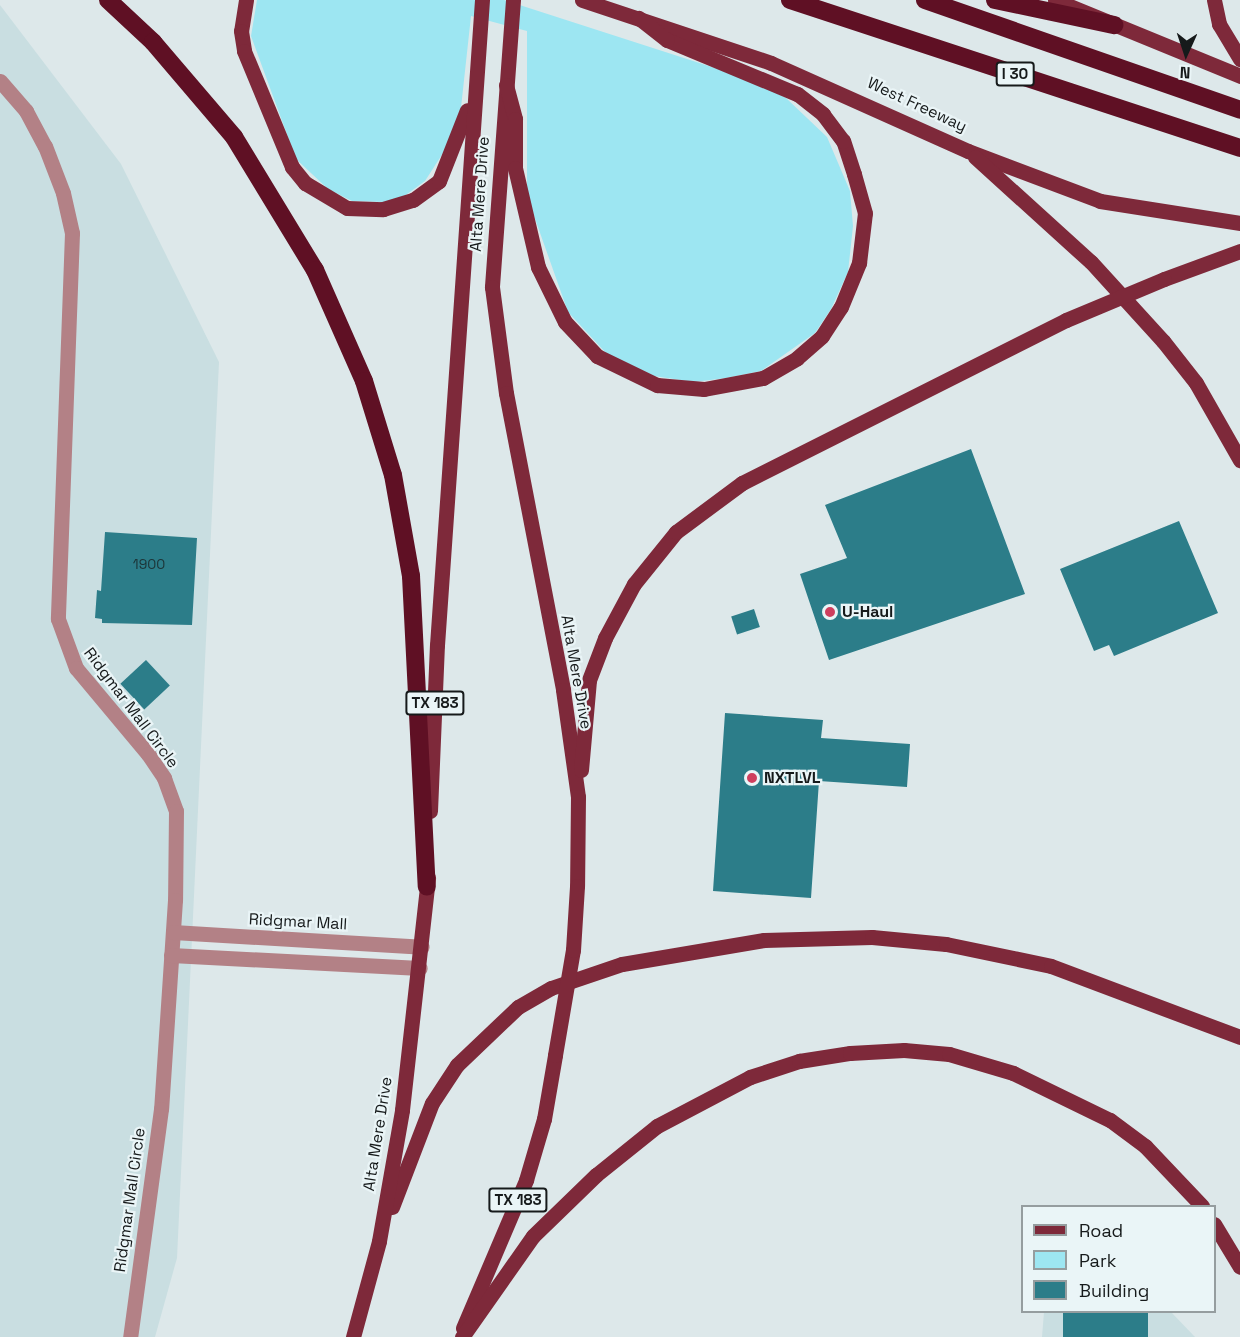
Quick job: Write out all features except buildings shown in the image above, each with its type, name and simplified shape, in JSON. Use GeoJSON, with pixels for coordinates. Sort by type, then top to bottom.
{"type":"FeatureCollection","features":[{"type":"Feature","properties":{"kind":"highway"},"geometry":{"type":"LineString","coordinates":[[108,0],[153,42],[234,137],[315,270],[364,381],[393,475],[411,576],[427,886]]}},
{"type":"Feature","properties":{"kind":"highway","name":"I 30"},"geometry":{"type":"LineString","coordinates":[[789,0],[1240,148]]}},
{"type":"Feature","properties":{"kind":"highway","name":"I 30"},"geometry":{"type":"LineString","coordinates":[[925,0],[1240,110]]}},
{"type":"Feature","properties":{"kind":"highway"},"geometry":{"type":"LineString","coordinates":[[995,0],[1114,25]]}},
{"type":"Feature","properties":{"kind":"main road"},"geometry":{"type":"LineString","coordinates":[[246,0],[241,31],[244,51],[292,167],[305,183],[347,208],[383,209],[413,200],[439,181],[464,127],[478,63]]}},
{"type":"Feature","properties":{"kind":"main road","name":"Alta Mere Drive"},"geometry":{"type":"LineString","coordinates":[[353,1337],[379,1241],[420,968],[427,886],[437,645],[483,0]]}},
{"type":"Feature","properties":{"kind":"main road","name":"Alta Mere Drive"},"geometry":{"type":"LineString","coordinates":[[461,1337],[472,1301],[526,1179],[544,1119],[573,950],[577,886],[578,797],[563,690],[506,393],[494,297],[513,0]]}},
{"type":"Feature","properties":{"kind":"main road","name":"West Freeway"},"geometry":{"type":"LineString","coordinates":[[582,0],[815,80],[968,151],[1100,201],[1240,223]]}},
{"type":"Feature","properties":{"kind":"main road"},"geometry":{"type":"LineString","coordinates":[[1054,0],[1240,76]]}},
{"type":"Feature","properties":{"kind":"main road"},"geometry":{"type":"LineString","coordinates":[[1214,0],[1219,24],[1240,59]]}},
{"type":"Feature","properties":{"kind":"main road"},"geometry":{"type":"LineString","coordinates":[[506,85],[515,119],[515,168],[538,267],[565,322],[597,356],[657,385],[704,389],[763,378],[797,358],[822,336],[841,307],[859,263],[865,213],[855,174],[843,141],[830,123],[797,94],[667,40],[639,18]]}},
{"type":"Feature","properties":{"kind":"main road"},"geometry":{"type":"LineString","coordinates":[[968,151],[1091,262],[1163,341],[1196,383],[1240,460]]}},
{"type":"Feature","properties":{"kind":"main road"},"geometry":{"type":"LineString","coordinates":[[578,797],[589,680],[605,638],[634,584],[675,532],[742,483],[1066,320],[1164,279],[1240,251]]}},
{"type":"Feature","properties":{"kind":"main road"},"geometry":{"type":"LineString","coordinates":[[379,1241],[432,1103],[457,1065],[518,1007],[551,988],[622,964],[764,940],[872,937],[946,944],[1051,966],[1240,1037]]}},
{"type":"Feature","properties":{"kind":"main road"},"geometry":{"type":"LineString","coordinates":[[461,1337],[533,1236],[596,1175],[657,1126],[750,1077],[799,1061],[850,1053],[904,1050],[949,1054],[1013,1073],[1110,1119],[1145,1146],[1201,1205]]}},
{"type":"Feature","properties":{"kind":"main road"},"geometry":{"type":"LineString","coordinates":[[1216,1226],[1240,1267]]}},
{"type":"Feature","properties":{"kind":"street","name":"Ridgmar Mall Circle"},"geometry":{"type":"LineString","coordinates":[[0,81],[26,111],[45,146],[63,193],[72,233],[58,619],[76,668],[148,754],[171,795],[177,830],[173,932],[156,1157],[130,1337]]}},
{"type":"Feature","properties":{"kind":"street","name":"Ridgmar Mall"},"geometry":{"type":"LineString","coordinates":[[173,932],[422,947]]}},
{"type":"Feature","properties":{"kind":"street"},"geometry":{"type":"LineString","coordinates":[[171,955],[420,968]]}},
{"type":"Feature","properties":{"kind":"shaded area"},"geometry":{"type":"Polygon","coordinates":[[[0,5],[121,164],[219,362],[177,1258],[155,1337],[0,1337],[0,5]]]}},
{"type":"Feature","properties":{"kind":"shaded area"},"geometry":{"type":"Polygon","coordinates":[[[1044,1313],[1172,1313],[1195,1337],[1042,1337],[1044,1313]]]}},
{"type":"Feature","properties":{"kind":"green space"},"geometry":{"type":"Polygon","coordinates":[[[257,0],[504,0],[749,79],[786,98],[827,137],[850,191],[853,226],[848,272],[831,309],[815,333],[761,371],[726,378],[694,382],[654,376],[606,353],[568,312],[527,196],[527,31],[471,16],[460,117],[445,150],[425,181],[403,197],[384,202],[352,201],[328,189],[296,159],[251,36],[257,0]]]}},
{"type":"Feature","properties":{"kind":"place","name":"U-Haul"},"geometry":{"type":"Point","coordinates":[830,612]}},
{"type":"Feature","properties":{"kind":"place","name":"NXTLVL"},"geometry":{"type":"Point","coordinates":[752,778]}}]}
